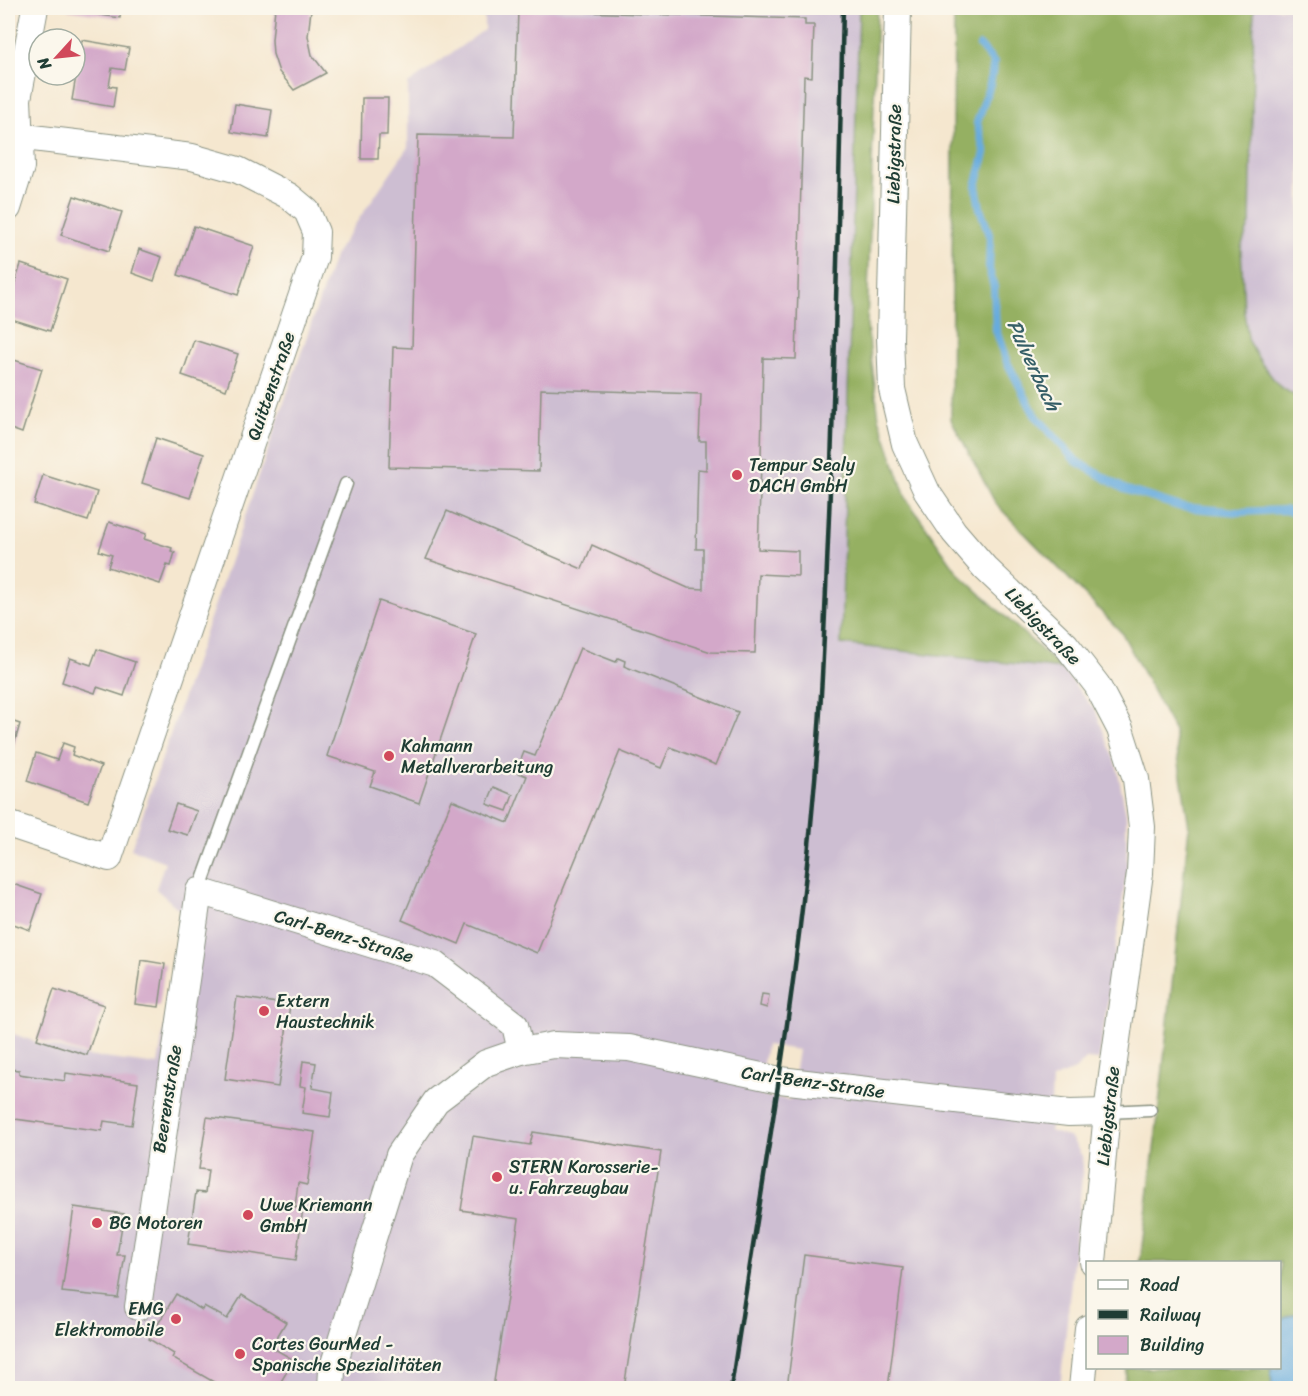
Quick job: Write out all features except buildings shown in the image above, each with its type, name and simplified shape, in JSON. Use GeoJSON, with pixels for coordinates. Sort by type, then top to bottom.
{"type":"FeatureCollection","features":[{"type":"Feature","properties":{"kind":"street"},"geometry":{"type":"LineString","coordinates":[[8,208],[21,167],[14,136],[18,99],[35,8]]}},
{"type":"Feature","properties":{"kind":"street","name":"Liebigstraße"},"geometry":{"type":"LineString","coordinates":[[898,8],[890,338],[892,389],[905,444],[927,492],[954,532],[985,568],[1066,645],[1097,685],[1120,729],[1136,779],[1142,827],[1140,873],[1107,1112],[1094,1261]]}},
{"type":"Feature","properties":{"kind":"street","name":"Quittenstraße"},"geometry":{"type":"LineString","coordinates":[[8,824],[109,858],[315,257],[316,232],[308,211],[289,196],[237,170],[192,157],[14,136]]}},
{"type":"Feature","properties":{"kind":"street","name":"Carl-Benz-Straße"},"geometry":{"type":"LineString","coordinates":[[199,891],[435,964],[515,1024],[520,1052]]}},
{"type":"Feature","properties":{"kind":"street","name":"Beerenstraße"},"geometry":{"type":"LineString","coordinates":[[138,1307],[199,891]]}},
{"type":"Feature","properties":{"kind":"street","name":"Carl-Benz-Straße"},"geometry":{"type":"LineString","coordinates":[[331,1389],[332,1370],[399,1155],[436,1101],[486,1063],[520,1052],[554,1045],[629,1048],[780,1080],[1069,1113],[1107,1112]]}},
{"type":"Feature","properties":{"kind":"street"},"geometry":{"type":"LineString","coordinates":[[1082,1389],[1086,1348]]}},
{"type":"Feature","properties":{"kind":"lane"},"geometry":{"type":"LineString","coordinates":[[199,891],[346,484]]}},
{"type":"Feature","properties":{"kind":"lane"},"geometry":{"type":"LineString","coordinates":[[1107,1112],[1150,1110]]}},
{"type":"Feature","properties":{"kind":"shaded area"},"geometry":{"type":"Polygon","coordinates":[[[484,8],[859,8],[842,644],[1062,669],[1096,712],[1117,767],[1126,814],[1127,869],[1099,1060],[1086,1059],[1075,1070],[1052,1079],[1050,1131],[1071,1138],[1082,1156],[1083,1168],[1060,1388],[8,1388],[8,1032],[87,1056],[158,1065],[182,912],[156,889],[165,862],[131,849],[335,254],[408,147],[408,84],[484,30],[484,8]],[[766,1045],[758,1095],[790,1100],[798,1050],[766,1045]]]}},
{"type":"Feature","properties":{"kind":"shaded area"},"geometry":{"type":"Polygon","coordinates":[[[1254,8],[1300,8],[1300,399],[1279,386],[1262,364],[1249,343],[1244,312],[1241,247],[1250,223],[1254,8]]]}},
{"type":"Feature","properties":{"kind":"green space"},"geometry":{"type":"Polygon","coordinates":[[[859,8],[877,8],[867,326],[879,418],[906,498],[958,573],[1062,669],[841,644],[859,8]]]}},
{"type":"Feature","properties":{"kind":"green space"},"geometry":{"type":"Polygon","coordinates":[[[954,8],[1254,8],[1250,223],[1241,247],[1244,312],[1249,343],[1262,364],[1279,386],[1300,399],[1300,1312],[1281,1320],[1281,1261],[1140,1261],[1189,827],[1174,731],[1122,633],[996,504],[951,419],[954,8]]]}},
{"type":"Feature","properties":{"kind":"green space"},"geometry":{"type":"Polygon","coordinates":[[[1127,1369],[1271,1369],[1272,1388],[1124,1388],[1127,1369]]]}},
{"type":"Feature","properties":{"kind":"water"},"geometry":{"type":"Polygon","coordinates":[[[1300,1312],[1300,1388],[1272,1388],[1271,1369],[1281,1369],[1281,1320],[1300,1312]]]}},
{"type":"Feature","properties":{"kind":"waterway","name":"Pulverbach"},"geometry":{"type":"LineString","coordinates":[[980,46],[994,63],[990,84],[977,123],[985,153],[976,186],[980,208],[990,237],[989,269],[994,287],[996,330],[1007,362],[1035,415],[1076,461],[1124,489],[1181,507],[1238,512],[1285,510],[1300,515]]}},
{"type":"Feature","properties":{"kind":"railway"},"geometry":{"type":"LineString","coordinates":[[731,1388],[787,1023],[806,876],[816,766],[823,659],[831,453],[843,8]]}},
{"type":"Feature","properties":{"kind":"place","name":"Tempur Sealy DACH GmbH"},"geometry":{"type":"Point","coordinates":[737,475]}},
{"type":"Feature","properties":{"kind":"place","name":"Kahmann Metallverarbeitung"},"geometry":{"type":"Point","coordinates":[389,756]}},
{"type":"Feature","properties":{"kind":"place","name":"Extern Haustechnik"},"geometry":{"type":"Point","coordinates":[264,1011]}},
{"type":"Feature","properties":{"kind":"place","name":"STERN Karosserie- u. Fahrzeugbau"},"geometry":{"type":"Point","coordinates":[497,1177]}},
{"type":"Feature","properties":{"kind":"place","name":"Uwe Kriemann GmbH"},"geometry":{"type":"Point","coordinates":[248,1215]}},
{"type":"Feature","properties":{"kind":"place","name":"BG Motoren"},"geometry":{"type":"Point","coordinates":[97,1223]}},
{"type":"Feature","properties":{"kind":"place","name":"EMG Elektromobile"},"geometry":{"type":"Point","coordinates":[176,1319]}},
{"type":"Feature","properties":{"kind":"place","name":"Cortes GourMed - Spanische Spezialitäten"},"geometry":{"type":"Point","coordinates":[240,1354]}}]}
